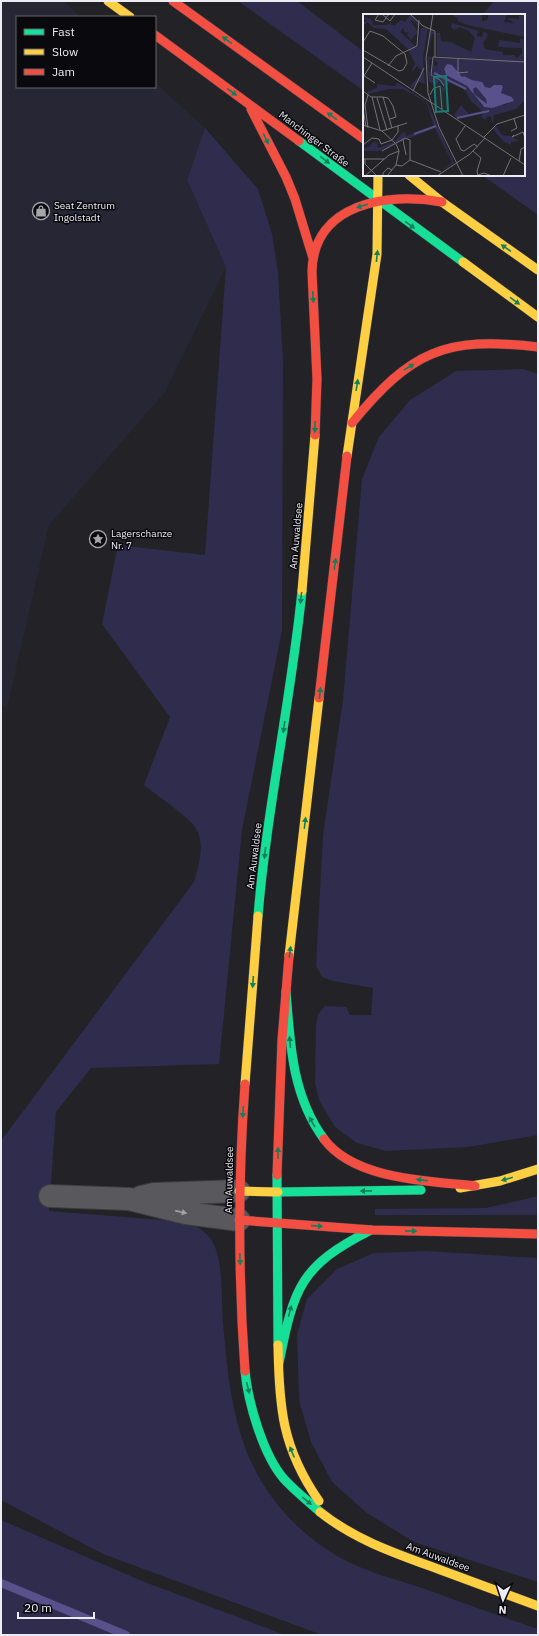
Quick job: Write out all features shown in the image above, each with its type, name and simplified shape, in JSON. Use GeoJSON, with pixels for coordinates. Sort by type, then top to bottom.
{"type":"FeatureCollection","features":[{"type":"Feature","properties":{"kind":"main road"},"geometry":{"type":"LineString","coordinates":[[108,1],[129,16]]}},
{"type":"Feature","properties":{"kind":"main road"},"geometry":{"type":"LineString","coordinates":[[173,1],[363,138]]}},
{"type":"Feature","properties":{"kind":"main road","name":"Manchinger Straße"},"geometry":{"type":"LineString","coordinates":[[156,36],[378,202],[538,317]]}},
{"type":"Feature","properties":{"kind":"main road"},"geometry":{"type":"LineString","coordinates":[[249,104],[286,177],[295,199],[313,258]]}},
{"type":"Feature","properties":{"kind":"main road","name":"Am Auwaldsee"},"geometry":{"type":"LineString","coordinates":[[333,1522],[305,1481],[290,1446],[281,1409],[279,1363],[278,1223],[279,1083],[286,990],[351,424],[377,254],[378,176]]}},
{"type":"Feature","properties":{"kind":"main road"},"geometry":{"type":"LineString","coordinates":[[410,176],[442,202],[538,270]]}},
{"type":"Feature","properties":{"kind":"main road","name":"Am Auwaldsee"},"geometry":{"type":"LineString","coordinates":[[442,202],[426,198],[404,198],[359,206],[332,223],[318,242],[313,258],[312,272],[317,379],[315,453],[298,631],[280,759],[267,832],[259,907],[241,1139],[239,1220],[243,1342],[246,1380],[254,1416],[266,1449],[283,1478],[300,1495],[333,1522],[364,1540],[399,1555],[538,1606]]}},
{"type":"Feature","properties":{"kind":"main road"},"geometry":{"type":"LineString","coordinates":[[351,424],[385,384],[404,370],[433,353],[457,345],[480,343],[538,347]]}},
{"type":"Feature","properties":{"kind":"main road"},"geometry":{"type":"LineString","coordinates":[[286,990],[292,1057],[297,1080],[304,1108],[320,1136],[337,1152],[354,1163],[374,1171],[407,1178],[475,1186]]}},
{"type":"Feature","properties":{"kind":"main road"},"geometry":{"type":"LineString","coordinates":[[239,1191],[439,1190],[475,1186],[500,1181],[538,1169]]}},
{"type":"Feature","properties":{"kind":"main road"},"geometry":{"type":"LineString","coordinates":[[239,1220],[372,1230],[538,1234]]}},
{"type":"Feature","properties":{"kind":"main road"},"geometry":{"type":"LineString","coordinates":[[279,1363],[295,1295],[316,1263],[347,1241],[372,1230]]}},
{"type":"Feature","properties":{"kind":"street"},"geometry":{"type":"LineString","coordinates":[[129,1199],[154,1194],[239,1191]]}},
{"type":"Feature","properties":{"kind":"street"},"geometry":{"type":"LineString","coordinates":[[50,1196],[129,1199],[186,1213],[239,1220]]}},
{"type":"Feature","properties":{"kind":"shaded area"},"geometry":{"type":"Polygon","coordinates":[[[1,1],[63,1],[80,16],[16,16],[16,88],[156,88],[156,84],[205,128],[187,180],[226,267],[165,392],[49,525],[7,708],[1,704],[1,1]]]}},
{"type":"Feature","properties":{"kind":"shaded area"},"geometry":{"type":"Polygon","coordinates":[[[238,1],[297,1],[363,51],[363,90],[238,1]]]}},
{"type":"Feature","properties":{"kind":"shaded area"},"geometry":{"type":"Polygon","coordinates":[[[494,1],[538,1],[538,215],[483,176],[525,176],[525,14],[483,14],[494,1]]]}},
{"type":"Feature","properties":{"kind":"shaded area"},"geometry":{"type":"Polygon","coordinates":[[[205,128],[258,189],[272,234],[278,272],[283,362],[282,630],[242,830],[219,1064],[91,1068],[56,1112],[49,1211],[176,1221],[187,1223],[205,1232],[216,1249],[220,1269],[226,1357],[237,1423],[256,1473],[278,1505],[291,1520],[321,1546],[355,1565],[538,1629],[538,1635],[322,1635],[103,1554],[1,1500],[1,1141],[194,882],[198,869],[201,847],[195,827],[180,812],[144,785],[170,717],[102,624],[118,545],[205,555],[226,267],[187,180],[205,128]]]}},
{"type":"Feature","properties":{"kind":"shaded area"},"geometry":{"type":"Polygon","coordinates":[[[523,369],[538,374],[538,1135],[468,1147],[386,1151],[357,1143],[335,1127],[319,1100],[315,1083],[316,1026],[318,1014],[325,1006],[346,1007],[350,1015],[371,1015],[373,988],[333,981],[322,977],[316,966],[323,835],[343,700],[362,479],[379,437],[410,400],[456,371],[523,369]]]}},
{"type":"Feature","properties":{"kind":"shaded area"},"geometry":{"type":"Polygon","coordinates":[[[538,1196],[538,1215],[375,1215],[375,1209],[486,1208],[538,1196]]]}},
{"type":"Feature","properties":{"kind":"shaded area"},"geometry":{"type":"Polygon","coordinates":[[[426,1251],[538,1258],[538,1582],[414,1542],[367,1513],[332,1482],[311,1442],[299,1400],[297,1335],[307,1299],[337,1269],[374,1253],[426,1251]]]}},
{"type":"Feature","properties":{"kind":"shaded area"},"geometry":{"type":"Polygon","coordinates":[[[1,1520],[142,1581],[285,1635],[1,1635],[1,1520]]]}},
{"type":"Feature","properties":{"kind":"waterway"},"geometry":{"type":"LineString","coordinates":[[1,1583],[126,1635]]}},
{"type":"Feature","properties":{"kind":"traffic: fast"},"geometry":{"type":"LineString","coordinates":[[299,141],[463,262]]}},
{"type":"Feature","properties":{"kind":"traffic: fast"},"geometry":{"type":"LineString","coordinates":[[258,916],[267,835],[292,672],[302,591]]}},
{"type":"Feature","properties":{"kind":"traffic: fast"},"geometry":{"type":"LineString","coordinates":[[286,991],[294,1068],[305,1105],[313,1122],[324,1139]]}},
{"type":"Feature","properties":{"kind":"traffic: fast"},"geometry":{"type":"LineString","coordinates":[[277,1175],[278,1345]]}},
{"type":"Feature","properties":{"kind":"traffic: fast"},"geometry":{"type":"LineString","coordinates":[[278,1192],[421,1190]]}},
{"type":"Feature","properties":{"kind":"traffic: fast"},"geometry":{"type":"LineString","coordinates":[[279,1363],[290,1315],[296,1297],[304,1282],[315,1268],[329,1255],[371,1230]]}},
{"type":"Feature","properties":{"kind":"traffic: fast"},"geometry":{"type":"LineString","coordinates":[[245,1371],[249,1398],[258,1428],[269,1456],[276,1469],[284,1479],[320,1512]]}},
{"type":"Feature","properties":{"kind":"traffic: slow"},"geometry":{"type":"LineString","coordinates":[[108,1],[129,16]]}},
{"type":"Feature","properties":{"kind":"traffic: slow"},"geometry":{"type":"LineString","coordinates":[[347,456],[377,254],[378,176]]}},
{"type":"Feature","properties":{"kind":"traffic: slow"},"geometry":{"type":"LineString","coordinates":[[410,176],[442,202],[538,270]]}},
{"type":"Feature","properties":{"kind":"traffic: slow"},"geometry":{"type":"LineString","coordinates":[[463,262],[538,317]]}},
{"type":"Feature","properties":{"kind":"traffic: slow"},"geometry":{"type":"LineString","coordinates":[[302,591],[315,435]]}},
{"type":"Feature","properties":{"kind":"traffic: slow"},"geometry":{"type":"LineString","coordinates":[[289,956],[319,698]]}},
{"type":"Feature","properties":{"kind":"traffic: slow"},"geometry":{"type":"LineString","coordinates":[[245,1084],[258,916]]}},
{"type":"Feature","properties":{"kind":"traffic: slow"},"geometry":{"type":"LineString","coordinates":[[460,1188],[500,1181],[538,1169]]}},
{"type":"Feature","properties":{"kind":"traffic: slow"},"geometry":{"type":"LineString","coordinates":[[239,1191],[278,1192]]}},
{"type":"Feature","properties":{"kind":"traffic: slow"},"geometry":{"type":"LineString","coordinates":[[278,1345],[280,1388],[285,1426],[297,1463],[319,1501]]}},
{"type":"Feature","properties":{"kind":"traffic: slow"},"geometry":{"type":"LineString","coordinates":[[320,1512],[347,1531],[407,1558],[538,1606]]}},
{"type":"Feature","properties":{"kind":"traffic: jam"},"geometry":{"type":"LineString","coordinates":[[173,1],[363,138]]}},
{"type":"Feature","properties":{"kind":"traffic: jam"},"geometry":{"type":"LineString","coordinates":[[156,36],[299,141]]}},
{"type":"Feature","properties":{"kind":"traffic: jam"},"geometry":{"type":"LineString","coordinates":[[251,109],[286,177],[295,199],[313,258]]}},
{"type":"Feature","properties":{"kind":"traffic: jam"},"geometry":{"type":"LineString","coordinates":[[315,435],[317,379],[312,272],[316,249],[325,231],[339,217],[357,207],[377,202],[399,199],[421,199],[442,202]]}},
{"type":"Feature","properties":{"kind":"traffic: jam"},"geometry":{"type":"LineString","coordinates":[[352,423],[393,379],[412,364],[432,354],[454,347],[478,344],[506,344],[538,347]]}},
{"type":"Feature","properties":{"kind":"traffic: jam"},"geometry":{"type":"LineString","coordinates":[[319,698],[347,456]]}},
{"type":"Feature","properties":{"kind":"traffic: jam"},"geometry":{"type":"LineString","coordinates":[[277,1175],[282,1040],[289,956]]}},
{"type":"Feature","properties":{"kind":"traffic: jam"},"geometry":{"type":"LineString","coordinates":[[245,1084],[241,1155],[240,1263],[245,1371]]}},
{"type":"Feature","properties":{"kind":"traffic: jam"},"geometry":{"type":"LineString","coordinates":[[324,1139],[337,1153],[354,1163],[373,1171],[415,1180],[475,1186]]}},
{"type":"Feature","properties":{"kind":"traffic: jam"},"geometry":{"type":"LineString","coordinates":[[239,1220],[278,1223]]}},
{"type":"Feature","properties":{"kind":"traffic: jam"},"geometry":{"type":"LineString","coordinates":[[278,1223],[372,1230],[538,1234]]}},
{"type":"Feature","properties":{"kind":"place","name":"Seat Zentrum Ingolstadt"},"geometry":{"type":"Point","coordinates":[41,211]}},
{"type":"Feature","properties":{"kind":"place","name":"Lagerschanze Nr. 7"},"geometry":{"type":"Point","coordinates":[98,539]}}]}
